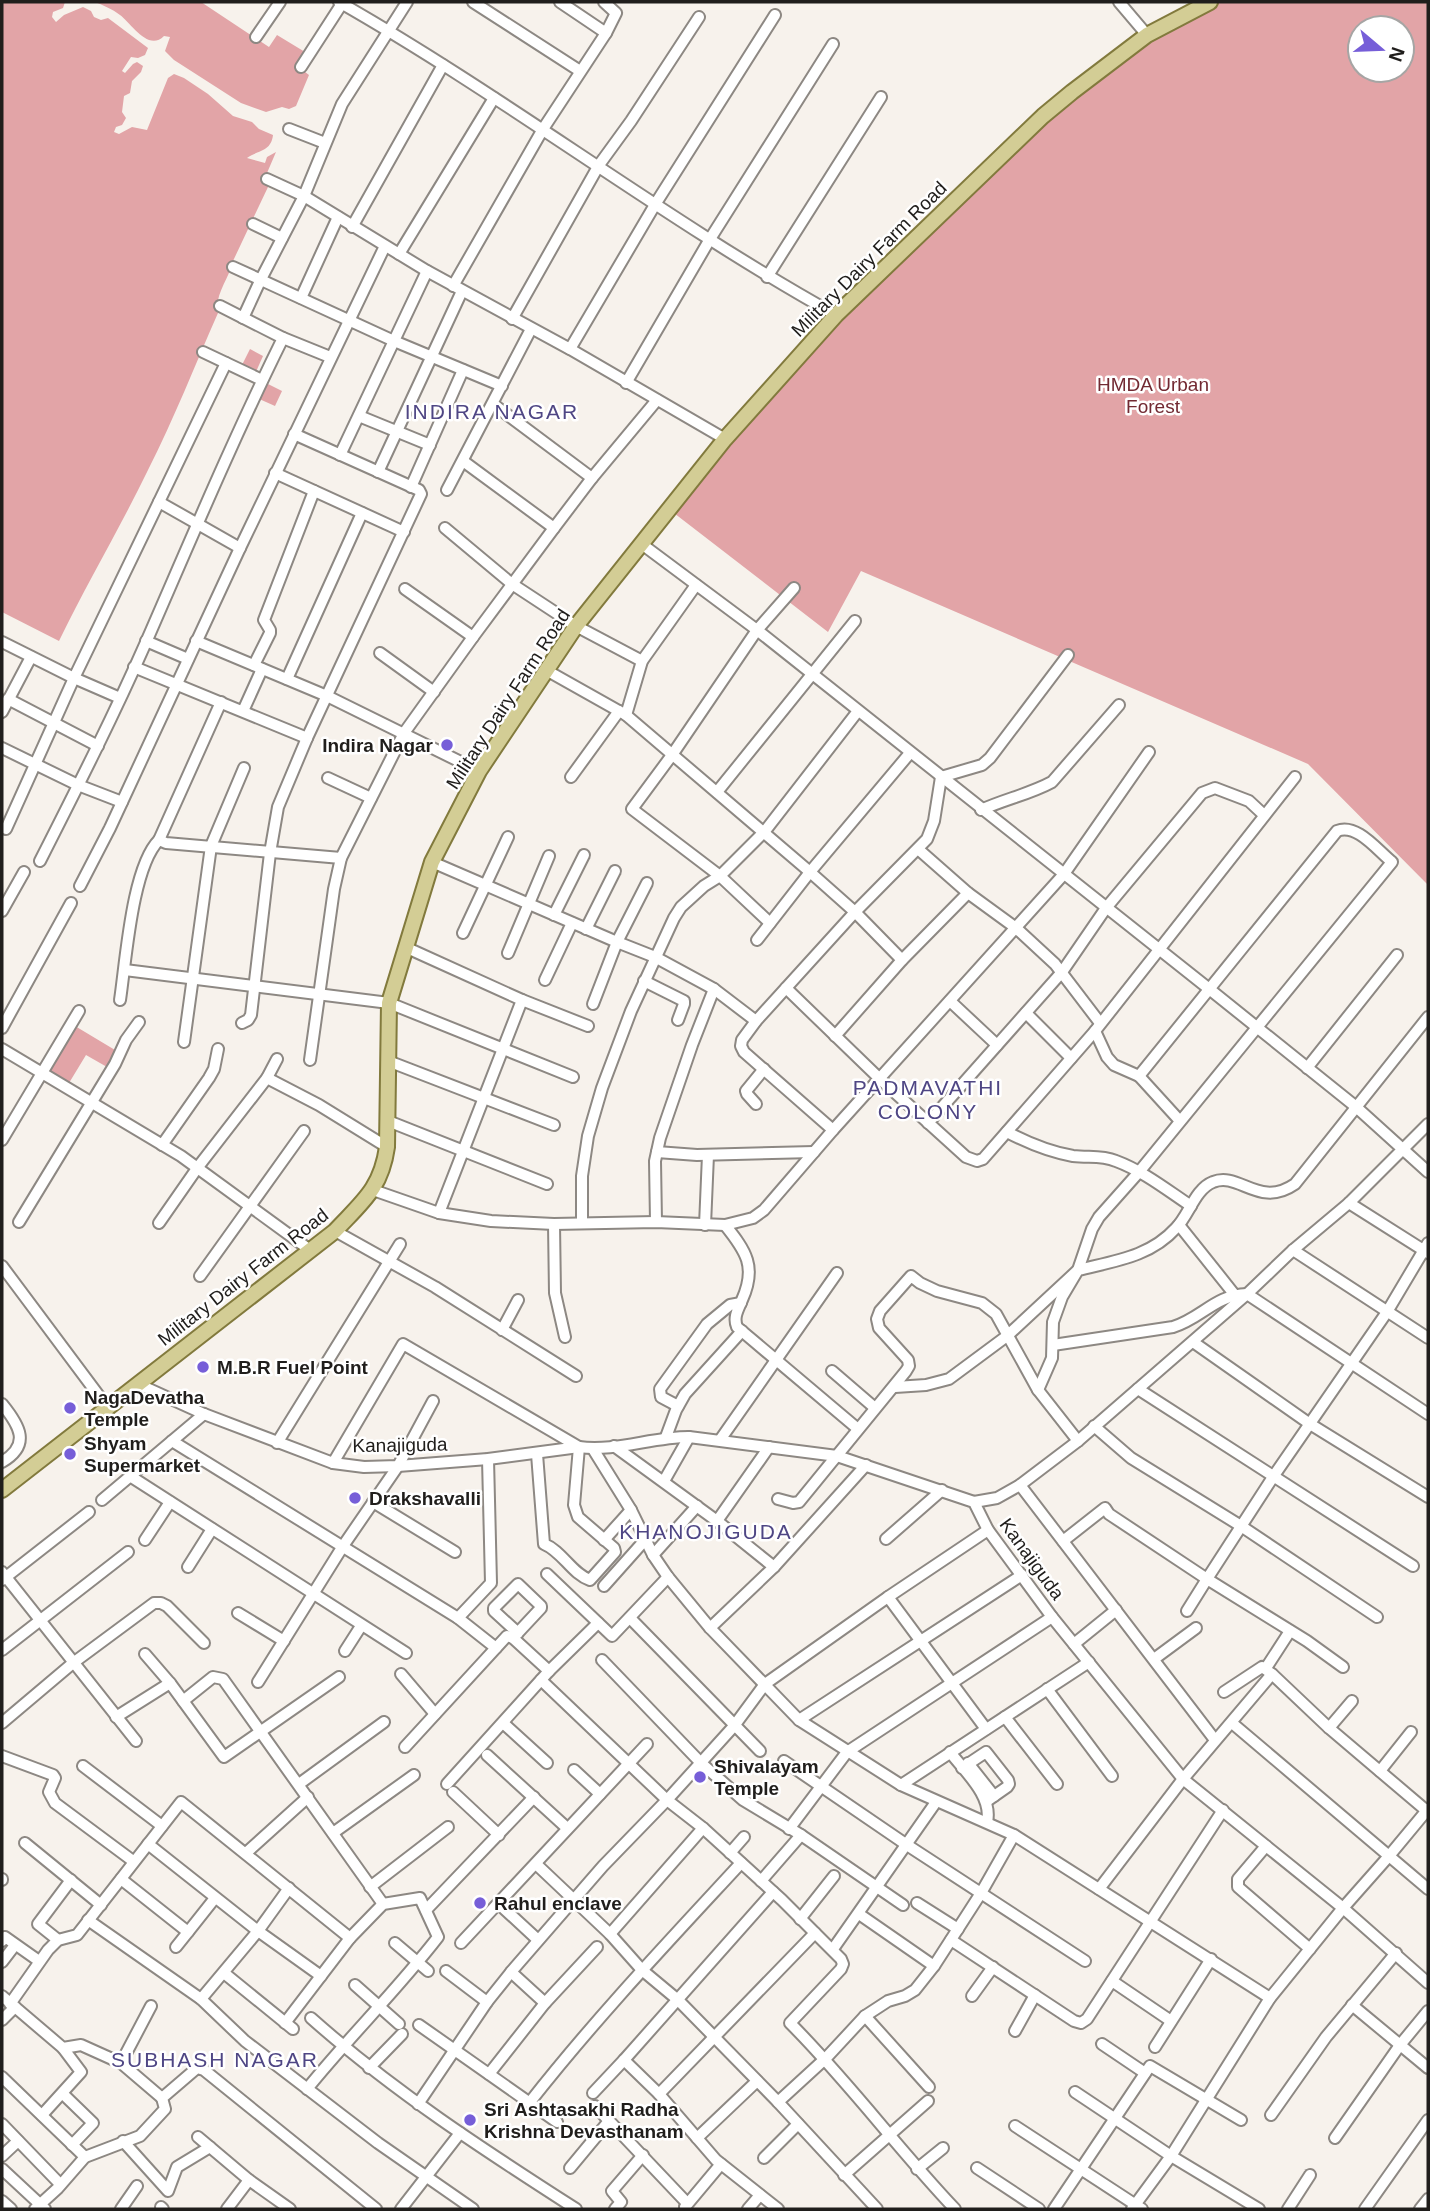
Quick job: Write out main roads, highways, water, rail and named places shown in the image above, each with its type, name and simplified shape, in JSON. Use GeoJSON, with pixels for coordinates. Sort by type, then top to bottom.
{"type":"FeatureCollection","features":[{"type":"Feature","properties":{"kind":"main road","name":"Military Dairy Farm Road"},"geometry":{"type":"LineString","coordinates":[[2,1490],[335,1231],[373,1190],[384,1165],[387,1147],[389,1003],[432,862],[479,771],[576,626],[725,439],[836,315],[1034,125],[1072,92],[1147,35],[1210,2]]}},
{"type":"Feature","properties":{"kind":"place","name":"Indira Nagar"},"geometry":{"type":"Point","coordinates":[447,745]}},
{"type":"Feature","properties":{"kind":"place","name":"M.B.R Fuel Point"},"geometry":{"type":"Point","coordinates":[203,1367]}},
{"type":"Feature","properties":{"kind":"place","name":"NagaDevatha Temple"},"geometry":{"type":"Point","coordinates":[70,1408]}},
{"type":"Feature","properties":{"kind":"place","name":"Shyam Supermarket"},"geometry":{"type":"Point","coordinates":[70,1454]}},
{"type":"Feature","properties":{"kind":"place","name":"Drakshavalli"},"geometry":{"type":"Point","coordinates":[355,1498]}},
{"type":"Feature","properties":{"kind":"place","name":"Shivalayam Temple"},"geometry":{"type":"Point","coordinates":[700,1777]}},
{"type":"Feature","properties":{"kind":"place","name":"Rahul enclave"},"geometry":{"type":"Point","coordinates":[480,1903]}},
{"type":"Feature","properties":{"kind":"place","name":"Sri Ashtasakhi Radha Krishna Devasthanam"},"geometry":{"type":"Point","coordinates":[470,2120]}},
{"type":"Feature","properties":{"kind":"district","name":"INDIRA NAGAR"},"geometry":{"type":"Point","coordinates":[492,411]}},
{"type":"Feature","properties":{"kind":"district","name":"PADMAVATHI COLONY"},"geometry":{"type":"Point","coordinates":[928,1099]}},
{"type":"Feature","properties":{"kind":"district","name":"KHANOJIGUDA"},"geometry":{"type":"Point","coordinates":[706,1531]}},
{"type":"Feature","properties":{"kind":"district","name":"SUBHASH NAGAR"},"geometry":{"type":"Point","coordinates":[215,2059]}},
{"type":"Feature","properties":{"kind":"park label","name":"HMDA Urban Forest"},"geometry":{"type":"Point","coordinates":[1153,395]}}]}
